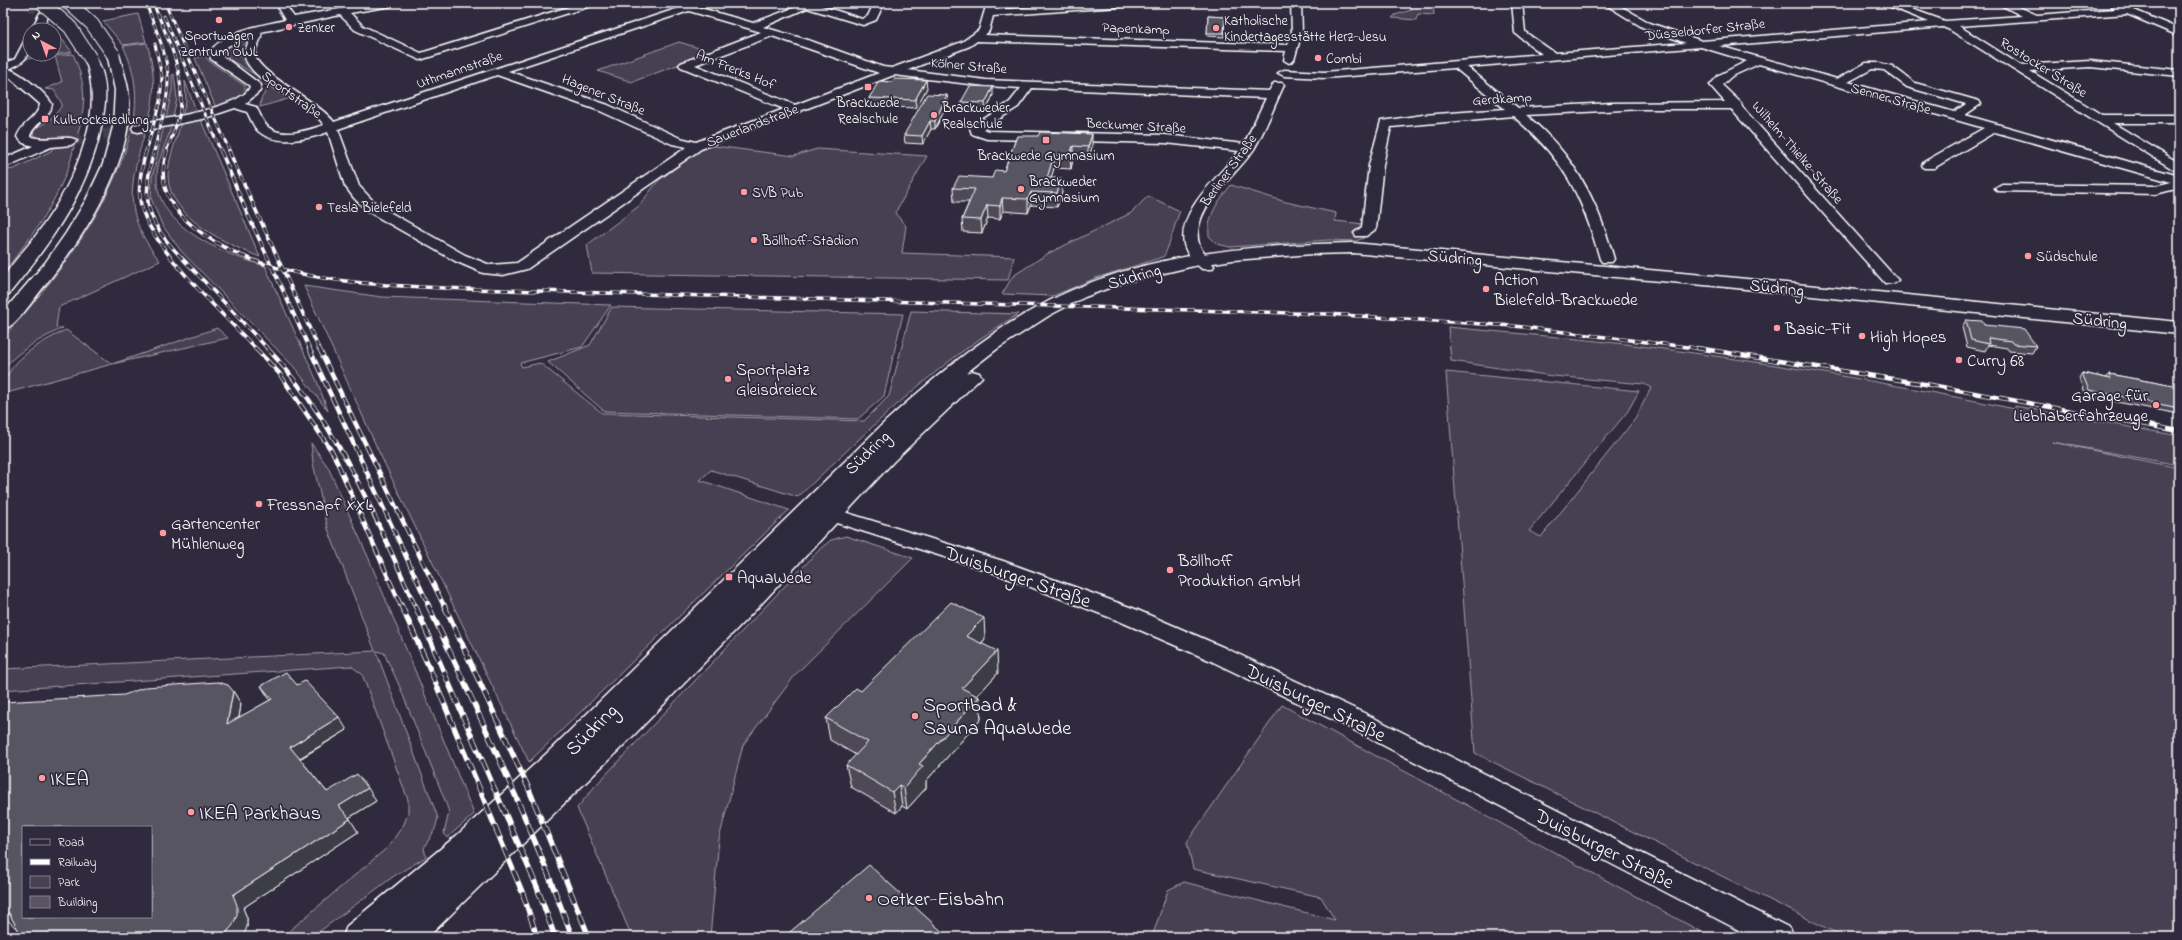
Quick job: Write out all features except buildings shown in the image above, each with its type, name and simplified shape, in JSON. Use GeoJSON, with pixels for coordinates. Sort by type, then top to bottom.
{"type":"FeatureCollection","features":[{"type":"Feature","properties":{"kind":"main road"},"geometry":{"type":"LineString","coordinates":[[3,324],[26,297],[77,229],[112,158],[120,130],[123,108],[120,72],[113,54],[92,24],[69,3]]}},
{"type":"Feature","properties":{"kind":"main road"},"geometry":{"type":"LineString","coordinates":[[3,290],[30,256],[64,205],[86,162],[96,127],[99,97],[97,75],[90,58],[82,41],[72,28],[43,9]]}},
{"type":"Feature","properties":{"kind":"main road","name":"Südring"},"geometry":{"type":"LineString","coordinates":[[405,937],[587,766],[936,386],[996,340],[1044,311],[1094,288],[1132,275],[1251,252],[1297,249],[1382,250],[2179,328]]}},
{"type":"Feature","properties":{"kind":"main road","name":"Südring"},"geometry":{"type":"LineString","coordinates":[[1204,262],[1306,257],[1387,258],[2179,337]]}},
{"type":"Feature","properties":{"kind":"main road","name":"Südring"},"geometry":{"type":"LineString","coordinates":[[359,937],[450,860],[531,787],[821,511]]}},
{"type":"Feature","properties":{"kind":"street"},"geometry":{"type":"LineString","coordinates":[[138,128],[236,105],[252,95],[256,89],[255,85],[215,57],[214,53],[222,43],[255,30],[391,3]]}},
{"type":"Feature","properties":{"kind":"street"},"geometry":{"type":"LineString","coordinates":[[343,12],[359,28],[420,57],[592,3]]}},
{"type":"Feature","properties":{"kind":"street","name":"Kölner Straße"},"geometry":{"type":"LineString","coordinates":[[674,3],[804,42],[868,67],[893,72],[962,81],[1028,85],[1273,95]]}},
{"type":"Feature","properties":{"kind":"street","name":"Uthmannstraße"},"geometry":{"type":"LineString","coordinates":[[236,105],[252,110],[262,128],[271,133],[299,135],[331,128],[700,3]]}},
{"type":"Feature","properties":{"kind":"street"},"geometry":{"type":"LineString","coordinates":[[753,26],[800,10],[807,4],[863,22],[872,18],[879,3]]}},
{"type":"Feature","properties":{"kind":"street"},"geometry":{"type":"LineString","coordinates":[[977,38],[984,31],[991,8],[1131,3]]}},
{"type":"Feature","properties":{"kind":"street","name":"Berliner Straße"},"geometry":{"type":"LineString","coordinates":[[1204,262],[1190,243],[1191,228],[1194,218],[1205,201],[1247,148],[1262,123],[1294,48],[1297,32],[1296,3]]}},
{"type":"Feature","properties":{"kind":"street"},"geometry":{"type":"LineString","coordinates":[[1517,3],[1520,32],[1553,57]]}},
{"type":"Feature","properties":{"kind":"street","name":"Senner Straße"},"geometry":{"type":"LineString","coordinates":[[1608,3],[1646,25],[1701,44],[2179,180]]}},
{"type":"Feature","properties":{"kind":"street","name":"Rostocker Straße"},"geometry":{"type":"LineString","coordinates":[[1886,3],[1954,28],[2179,169]]}},
{"type":"Feature","properties":{"kind":"street"},"geometry":{"type":"LineString","coordinates":[[2002,3],[2038,18]]}},
{"type":"Feature","properties":{"kind":"street"},"geometry":{"type":"LineString","coordinates":[[2110,3],[2179,33]]}},
{"type":"Feature","properties":{"kind":"street"},"geometry":{"type":"LineString","coordinates":[[274,26],[273,23],[284,7],[292,22]]}},
{"type":"Feature","properties":{"kind":"street"},"geometry":{"type":"LineString","coordinates":[[39,22],[43,9]]}},
{"type":"Feature","properties":{"kind":"street","name":"Düsseldorfer Straße"},"geometry":{"type":"LineString","coordinates":[[1284,73],[1324,75],[1941,24],[2129,11]]}},
{"type":"Feature","properties":{"kind":"street"},"geometry":{"type":"LineString","coordinates":[[2147,19],[2179,21]]}},
{"type":"Feature","properties":{"kind":"street","name":"Sportstraße"},"geometry":{"type":"LineString","coordinates":[[255,30],[257,34],[250,50],[250,58],[263,74],[307,103],[325,117],[331,128],[352,186],[360,198],[372,208],[460,258],[488,270],[513,269]]}},
{"type":"Feature","properties":{"kind":"street","name":"Am Frerks Hof"},"geometry":{"type":"LineString","coordinates":[[772,32],[685,65],[795,109]]}},
{"type":"Feature","properties":{"kind":"street","name":"Papenkamp"},"geometry":{"type":"LineString","coordinates":[[977,38],[1294,48]]}},
{"type":"Feature","properties":{"kind":"street","name":"Sauerlandstraße"},"geometry":{"type":"LineString","coordinates":[[513,269],[522,266],[697,146],[952,51],[977,38]]}},
{"type":"Feature","properties":{"kind":"street"},"geometry":{"type":"LineString","coordinates":[[3,70],[19,61],[22,55]]}},
{"type":"Feature","properties":{"kind":"street","name":"Wilhelm-Thielke-Straße"},"geometry":{"type":"LineString","coordinates":[[1758,60],[1718,80],[1716,85],[1737,106],[1890,280]]}},
{"type":"Feature","properties":{"kind":"street"},"geometry":{"type":"LineString","coordinates":[[2017,68],[2090,64],[2179,73]]}},
{"type":"Feature","properties":{"kind":"street"},"geometry":{"type":"LineString","coordinates":[[1458,65],[1514,111],[1563,159],[1579,183],[1592,211],[1607,259]]}},
{"type":"Feature","properties":{"kind":"street"},"geometry":{"type":"LineString","coordinates":[[1840,84],[1870,65],[1888,68],[1911,85],[1975,104],[1956,116]]}},
{"type":"Feature","properties":{"kind":"street"},"geometry":{"type":"LineString","coordinates":[[3,70],[12,74],[44,100],[46,104],[45,112],[24,132],[23,137],[27,140],[49,143],[71,141]]}},
{"type":"Feature","properties":{"kind":"street","name":"Hagener Straße"},"geometry":{"type":"LineString","coordinates":[[499,72],[604,108],[676,141],[697,146]]}},
{"type":"Feature","properties":{"kind":"street","name":"Beckumer Straße"},"geometry":{"type":"LineString","coordinates":[[1028,85],[1026,92],[1020,100],[976,128],[976,130],[987,135],[1165,139],[1247,148]]}},
{"type":"Feature","properties":{"kind":"street","name":"Gerdkamp"},"geometry":{"type":"LineString","coordinates":[[1361,233],[1369,229],[1376,165],[1385,124],[1404,120],[1514,111],[1656,104],[1737,106]]}},
{"type":"Feature","properties":{"kind":"street"},"geometry":{"type":"LineString","coordinates":[[2099,119],[2179,119]]}},
{"type":"Feature","properties":{"kind":"street"},"geometry":{"type":"LineString","coordinates":[[1929,165],[1954,152],[1994,127]]}},
{"type":"Feature","properties":{"kind":"street"},"geometry":{"type":"LineString","coordinates":[[3,164],[49,143]]}},
{"type":"Feature","properties":{"kind":"street"},"geometry":{"type":"LineString","coordinates":[[2002,188],[2156,190],[2170,188],[2179,183]]}},
{"type":"Feature","properties":{"kind":"street","name":"Duisburger Straße"},"geometry":{"type":"LineString","coordinates":[[821,511],[996,566],[1044,583],[1127,615],[1238,663],[1349,716],[1780,937]]}},
{"type":"Feature","properties":{"kind":"green space"},"geometry":{"type":"Polygon","coordinates":[[[1413,3],[1433,3],[1434,15],[1418,14],[1416,20],[1392,18],[1395,15],[1411,10],[1413,3]]]}},
{"type":"Feature","properties":{"kind":"green space"},"geometry":{"type":"Polygon","coordinates":[[[138,14],[146,42],[123,45],[103,21],[138,14]]]}},
{"type":"Feature","properties":{"kind":"green space"},"geometry":{"type":"Polygon","coordinates":[[[243,37],[250,37],[240,53],[241,58],[253,71],[291,98],[260,107],[261,99],[268,88],[264,80],[229,59],[223,51],[243,37]]]}},
{"type":"Feature","properties":{"kind":"green space"},"geometry":{"type":"Polygon","coordinates":[[[62,39],[72,52],[62,54],[62,39]]]}},
{"type":"Feature","properties":{"kind":"green space"},"geometry":{"type":"Polygon","coordinates":[[[679,42],[712,52],[632,82],[598,71],[679,42]]]}},
{"type":"Feature","properties":{"kind":"green space"},"geometry":{"type":"Polygon","coordinates":[[[147,43],[152,63],[154,82],[151,112],[148,122],[133,126],[135,115],[135,85],[131,66],[123,46],[147,43]]]}},
{"type":"Feature","properties":{"kind":"green space"},"geometry":{"type":"Polygon","coordinates":[[[73,54],[78,65],[84,95],[82,115],[77,137],[54,140],[43,139],[33,134],[34,128],[42,125],[50,119],[58,111],[62,104],[54,90],[45,89],[62,82],[57,62],[62,62],[62,55],[73,54]]]}},
{"type":"Feature","properties":{"kind":"green space"},"geometry":{"type":"Polygon","coordinates":[[[205,56],[209,61],[245,86],[245,93],[216,108],[195,58],[205,56]]]}},
{"type":"Feature","properties":{"kind":"green space"},"geometry":{"type":"Polygon","coordinates":[[[174,74],[177,99],[173,117],[166,119],[172,89],[172,75],[174,74]]]}},
{"type":"Feature","properties":{"kind":"green space"},"geometry":{"type":"Polygon","coordinates":[[[185,81],[197,113],[182,116],[186,101],[185,81]]]}},
{"type":"Feature","properties":{"kind":"green space"},"geometry":{"type":"Polygon","coordinates":[[[200,118],[260,257],[232,245],[202,227],[178,204],[171,191],[168,169],[181,122],[200,118]]]}},
{"type":"Feature","properties":{"kind":"green space"},"geometry":{"type":"Polygon","coordinates":[[[172,124],[157,170],[159,195],[168,210],[180,224],[196,236],[231,254],[265,266],[317,381],[328,411],[294,367],[181,251],[162,225],[151,198],[152,178],[164,125],[172,124]]]}},
{"type":"Feature","properties":{"kind":"green space"},"geometry":{"type":"Polygon","coordinates":[[[146,129],[136,166],[132,197],[134,212],[139,227],[148,244],[160,261],[59,307],[56,327],[63,328],[30,346],[16,356],[3,369],[3,338],[43,291],[79,242],[109,189],[131,132],[146,129]]]}},
{"type":"Feature","properties":{"kind":"green space"},"geometry":{"type":"Polygon","coordinates":[[[75,143],[70,164],[53,202],[29,239],[3,273],[3,174],[6,170],[14,169],[51,151],[53,145],[75,143]]]}},
{"type":"Feature","properties":{"kind":"green space"},"geometry":{"type":"Polygon","coordinates":[[[706,145],[794,156],[817,149],[927,156],[895,213],[906,226],[902,253],[1014,257],[1008,280],[592,273],[587,245],[639,206],[658,181],[706,145]]]}},
{"type":"Feature","properties":{"kind":"green space"},"geometry":{"type":"Polygon","coordinates":[[[1231,185],[1286,202],[1336,213],[1335,221],[1364,224],[1364,238],[1356,241],[1329,240],[1230,247],[1217,244],[1209,236],[1210,221],[1218,202],[1231,185]]]}},
{"type":"Feature","properties":{"kind":"green space"},"geometry":{"type":"Polygon","coordinates":[[[1148,196],[1180,211],[1167,250],[1163,257],[1096,278],[1053,296],[1002,294],[1013,276],[1047,254],[1131,213],[1148,196]]]}},
{"type":"Feature","properties":{"kind":"green space"},"geometry":{"type":"Polygon","coordinates":[[[304,286],[382,297],[611,305],[582,347],[520,363],[522,367],[540,363],[602,413],[864,421],[889,396],[911,311],[1019,314],[988,333],[959,354],[903,399],[798,497],[711,470],[700,480],[789,510],[529,762],[378,450],[304,286]]]}},
{"type":"Feature","properties":{"kind":"green space","name":"Sportplatz Gleisdreieck"},"geometry":{"type":"Polygon","coordinates":[[[612,307],[903,314],[884,396],[858,419],[604,411],[548,362],[590,345],[612,307]]]}},
{"type":"Feature","properties":{"kind":"green space"},"geometry":{"type":"Polygon","coordinates":[[[1448,327],[1674,350],[1772,364],[2015,409],[2015,406],[2179,436],[2179,465],[2052,442],[2179,468],[2179,937],[1844,937],[1475,753],[1446,372],[1639,391],[1628,411],[1529,531],[1541,537],[1635,419],[1651,388],[1644,384],[1553,376],[1451,361],[1448,327]]]}},
{"type":"Feature","properties":{"kind":"green space"},"geometry":{"type":"Polygon","coordinates":[[[217,328],[228,338],[112,364],[217,328]]]}},
{"type":"Feature","properties":{"kind":"green space"},"geometry":{"type":"Polygon","coordinates":[[[66,330],[112,364],[3,394],[9,372],[16,363],[35,347],[66,330]]]}},
{"type":"Feature","properties":{"kind":"green space"},"geometry":{"type":"Polygon","coordinates":[[[311,443],[328,467],[369,559],[474,814],[447,838],[444,833],[449,812],[444,798],[399,685],[384,653],[376,651],[438,818],[435,829],[424,848],[426,857],[394,876],[312,937],[282,937],[388,847],[404,824],[408,813],[408,800],[362,674],[351,666],[3,690],[3,669],[375,651],[328,529],[313,463],[311,443]]]}},
{"type":"Feature","properties":{"kind":"green space"},"geometry":{"type":"Polygon","coordinates":[[[846,536],[913,558],[796,674],[743,745],[719,839],[710,937],[632,937],[577,808],[595,786],[821,548],[831,540],[846,536]]]}},
{"type":"Feature","properties":{"kind":"green space"},"geometry":{"type":"Polygon","coordinates":[[[1282,705],[1711,937],[1152,937],[1168,890],[1184,882],[1335,920],[1321,897],[1193,869],[1187,842],[1282,705]]]}},
{"type":"Feature","properties":{"kind":"tunnel"},"geometry":{"type":"LineString","coordinates":[[28,3],[44,15],[70,3]]}},
{"type":"Feature","properties":{"kind":"tunnel"},"geometry":{"type":"LineString","coordinates":[[71,141],[138,128]]}},
{"type":"Feature","properties":{"kind":"railway"},"geometry":{"type":"LineString","coordinates":[[146,3],[163,48],[168,76],[167,95],[154,152]]}},
{"type":"Feature","properties":{"kind":"railway"},"geometry":{"type":"LineString","coordinates":[[153,3],[174,56],[180,83],[181,97],[179,116],[166,152]]}},
{"type":"Feature","properties":{"kind":"railway"},"geometry":{"type":"LineString","coordinates":[[165,3],[230,152]]}},
{"type":"Feature","properties":{"kind":"railway"},"geometry":{"type":"LineString","coordinates":[[164,16],[221,152]]}},
{"type":"Feature","properties":{"kind":"railway"},"geometry":{"type":"LineString","coordinates":[[146,152],[160,101],[162,77],[155,44]]}},
{"type":"Feature","properties":{"kind":"railway"},"geometry":{"type":"LineString","coordinates":[[146,151],[140,181],[140,199],[145,217],[155,236],[188,278],[256,349]]}},
{"type":"Feature","properties":{"kind":"railway"},"geometry":{"type":"LineString","coordinates":[[154,151],[149,173],[147,196],[150,211],[159,230],[180,256],[268,349]]}},
{"type":"Feature","properties":{"kind":"railway"},"geometry":{"type":"LineString","coordinates":[[167,151],[164,161],[164,180],[169,198],[180,214],[215,242],[248,258],[272,266]]}},
{"type":"Feature","properties":{"kind":"railway"},"geometry":{"type":"LineString","coordinates":[[221,151],[272,266]]}},
{"type":"Feature","properties":{"kind":"railway"},"geometry":{"type":"LineString","coordinates":[[229,151],[283,270]]}},
{"type":"Feature","properties":{"kind":"railway"},"geometry":{"type":"LineString","coordinates":[[272,266],[283,270]]}},
{"type":"Feature","properties":{"kind":"railway"},"geometry":{"type":"LineString","coordinates":[[272,266],[310,349]]}},
{"type":"Feature","properties":{"kind":"railway"},"geometry":{"type":"LineString","coordinates":[[283,270],[321,278],[398,286],[1327,314],[1514,326],[1701,349]]}},
{"type":"Feature","properties":{"kind":"railway"},"geometry":{"type":"LineString","coordinates":[[283,270],[319,349]]}},
{"type":"Feature","properties":{"kind":"railway"},"geometry":{"type":"LineString","coordinates":[[255,348],[279,373],[333,453],[401,606]]}},
{"type":"Feature","properties":{"kind":"railway"},"geometry":{"type":"LineString","coordinates":[[267,348],[292,376],[314,406],[334,438],[369,504],[415,606]]}},
{"type":"Feature","properties":{"kind":"railway"},"geometry":{"type":"LineString","coordinates":[[309,348],[429,606]]}},
{"type":"Feature","properties":{"kind":"railway"},"geometry":{"type":"LineString","coordinates":[[319,348],[444,606]]}},
{"type":"Feature","properties":{"kind":"railway"},"geometry":{"type":"LineString","coordinates":[[1697,348],[1701,349]]}},
{"type":"Feature","properties":{"kind":"railway"},"geometry":{"type":"LineString","coordinates":[[1701,349],[1931,385],[2179,431]]}},
{"type":"Feature","properties":{"kind":"railway"},"geometry":{"type":"LineString","coordinates":[[401,605],[429,667],[523,894],[537,937]]}},
{"type":"Feature","properties":{"kind":"railway"},"geometry":{"type":"LineString","coordinates":[[415,605],[537,887],[555,937]]}},
{"type":"Feature","properties":{"kind":"railway"},"geometry":{"type":"LineString","coordinates":[[428,605],[522,811],[572,937]]}},
{"type":"Feature","properties":{"kind":"railway"},"geometry":{"type":"LineString","coordinates":[[444,605],[528,787],[589,937]]}},
{"type":"Feature","properties":{"kind":"place","name":"Sportwagen Zentrum OWL"},"geometry":{"type":"Point","coordinates":[219,20]}},
{"type":"Feature","properties":{"kind":"place","name":"Zenker"},"geometry":{"type":"Point","coordinates":[289,27]}},
{"type":"Feature","properties":{"kind":"place","name":"Katholische Kindertagesstätte Herz-Jesu"},"geometry":{"type":"Point","coordinates":[1216,28]}},
{"type":"Feature","properties":{"kind":"place","name":"Combi"},"geometry":{"type":"Point","coordinates":[1318,58]}},
{"type":"Feature","properties":{"kind":"place","name":"Brackwede Realschule"},"geometry":{"type":"Point","coordinates":[868,87]}},
{"type":"Feature","properties":{"kind":"place","name":"Brackweder Realschule"},"geometry":{"type":"Point","coordinates":[934,115]}},
{"type":"Feature","properties":{"kind":"place","name":"Kulbrocksiedlung"},"geometry":{"type":"Point","coordinates":[45,119]}},
{"type":"Feature","properties":{"kind":"place","name":"Brackwede Gymnasium"},"geometry":{"type":"Point","coordinates":[1046,140]}},
{"type":"Feature","properties":{"kind":"place","name":"Brackweder Gymnasium"},"geometry":{"type":"Point","coordinates":[1021,189]}},
{"type":"Feature","properties":{"kind":"place","name":"SVB Pub"},"geometry":{"type":"Point","coordinates":[744,192]}},
{"type":"Feature","properties":{"kind":"place","name":"Tesla Bielefeld"},"geometry":{"type":"Point","coordinates":[319,207]}},
{"type":"Feature","properties":{"kind":"place","name":"Böllhoff-Stadion"},"geometry":{"type":"Point","coordinates":[754,240]}},
{"type":"Feature","properties":{"kind":"place","name":"Südschule"},"geometry":{"type":"Point","coordinates":[2028,256]}},
{"type":"Feature","properties":{"kind":"place","name":"Action Bielefeld-Brackwede"},"geometry":{"type":"Point","coordinates":[1486,289]}},
{"type":"Feature","properties":{"kind":"place","name":"Basic-Fit"},"geometry":{"type":"Point","coordinates":[1777,328]}},
{"type":"Feature","properties":{"kind":"place","name":"High Hopes"},"geometry":{"type":"Point","coordinates":[1862,336]}},
{"type":"Feature","properties":{"kind":"place","name":"Curry 68"},"geometry":{"type":"Point","coordinates":[1959,360]}},
{"type":"Feature","properties":{"kind":"place","name":"Sportplatz Gleisdreieck"},"geometry":{"type":"Point","coordinates":[728,379]}},
{"type":"Feature","properties":{"kind":"place","name":"Garage für Liebhaberfahrzeuge"},"geometry":{"type":"Point","coordinates":[2156,405]}},
{"type":"Feature","properties":{"kind":"place","name":"Fressnapf XXL"},"geometry":{"type":"Point","coordinates":[259,504]}},
{"type":"Feature","properties":{"kind":"place","name":"Gartencenter Mühlenweg"},"geometry":{"type":"Point","coordinates":[163,533]}},
{"type":"Feature","properties":{"kind":"place","name":"Böllhoff Produktion GmbH"},"geometry":{"type":"Point","coordinates":[1170,570]}},
{"type":"Feature","properties":{"kind":"place","name":"AquaWede"},"geometry":{"type":"Point","coordinates":[729,577]}},
{"type":"Feature","properties":{"kind":"place","name":"Sportbad & Sauna AquaWede"},"geometry":{"type":"Point","coordinates":[915,716]}},
{"type":"Feature","properties":{"kind":"place","name":"IKEA"},"geometry":{"type":"Point","coordinates":[42,778]}},
{"type":"Feature","properties":{"kind":"place","name":"IKEA Parkhaus"},"geometry":{"type":"Point","coordinates":[191,812]}},
{"type":"Feature","properties":{"kind":"place","name":"Oetker-Eisbahn"},"geometry":{"type":"Point","coordinates":[869,898]}}]}
